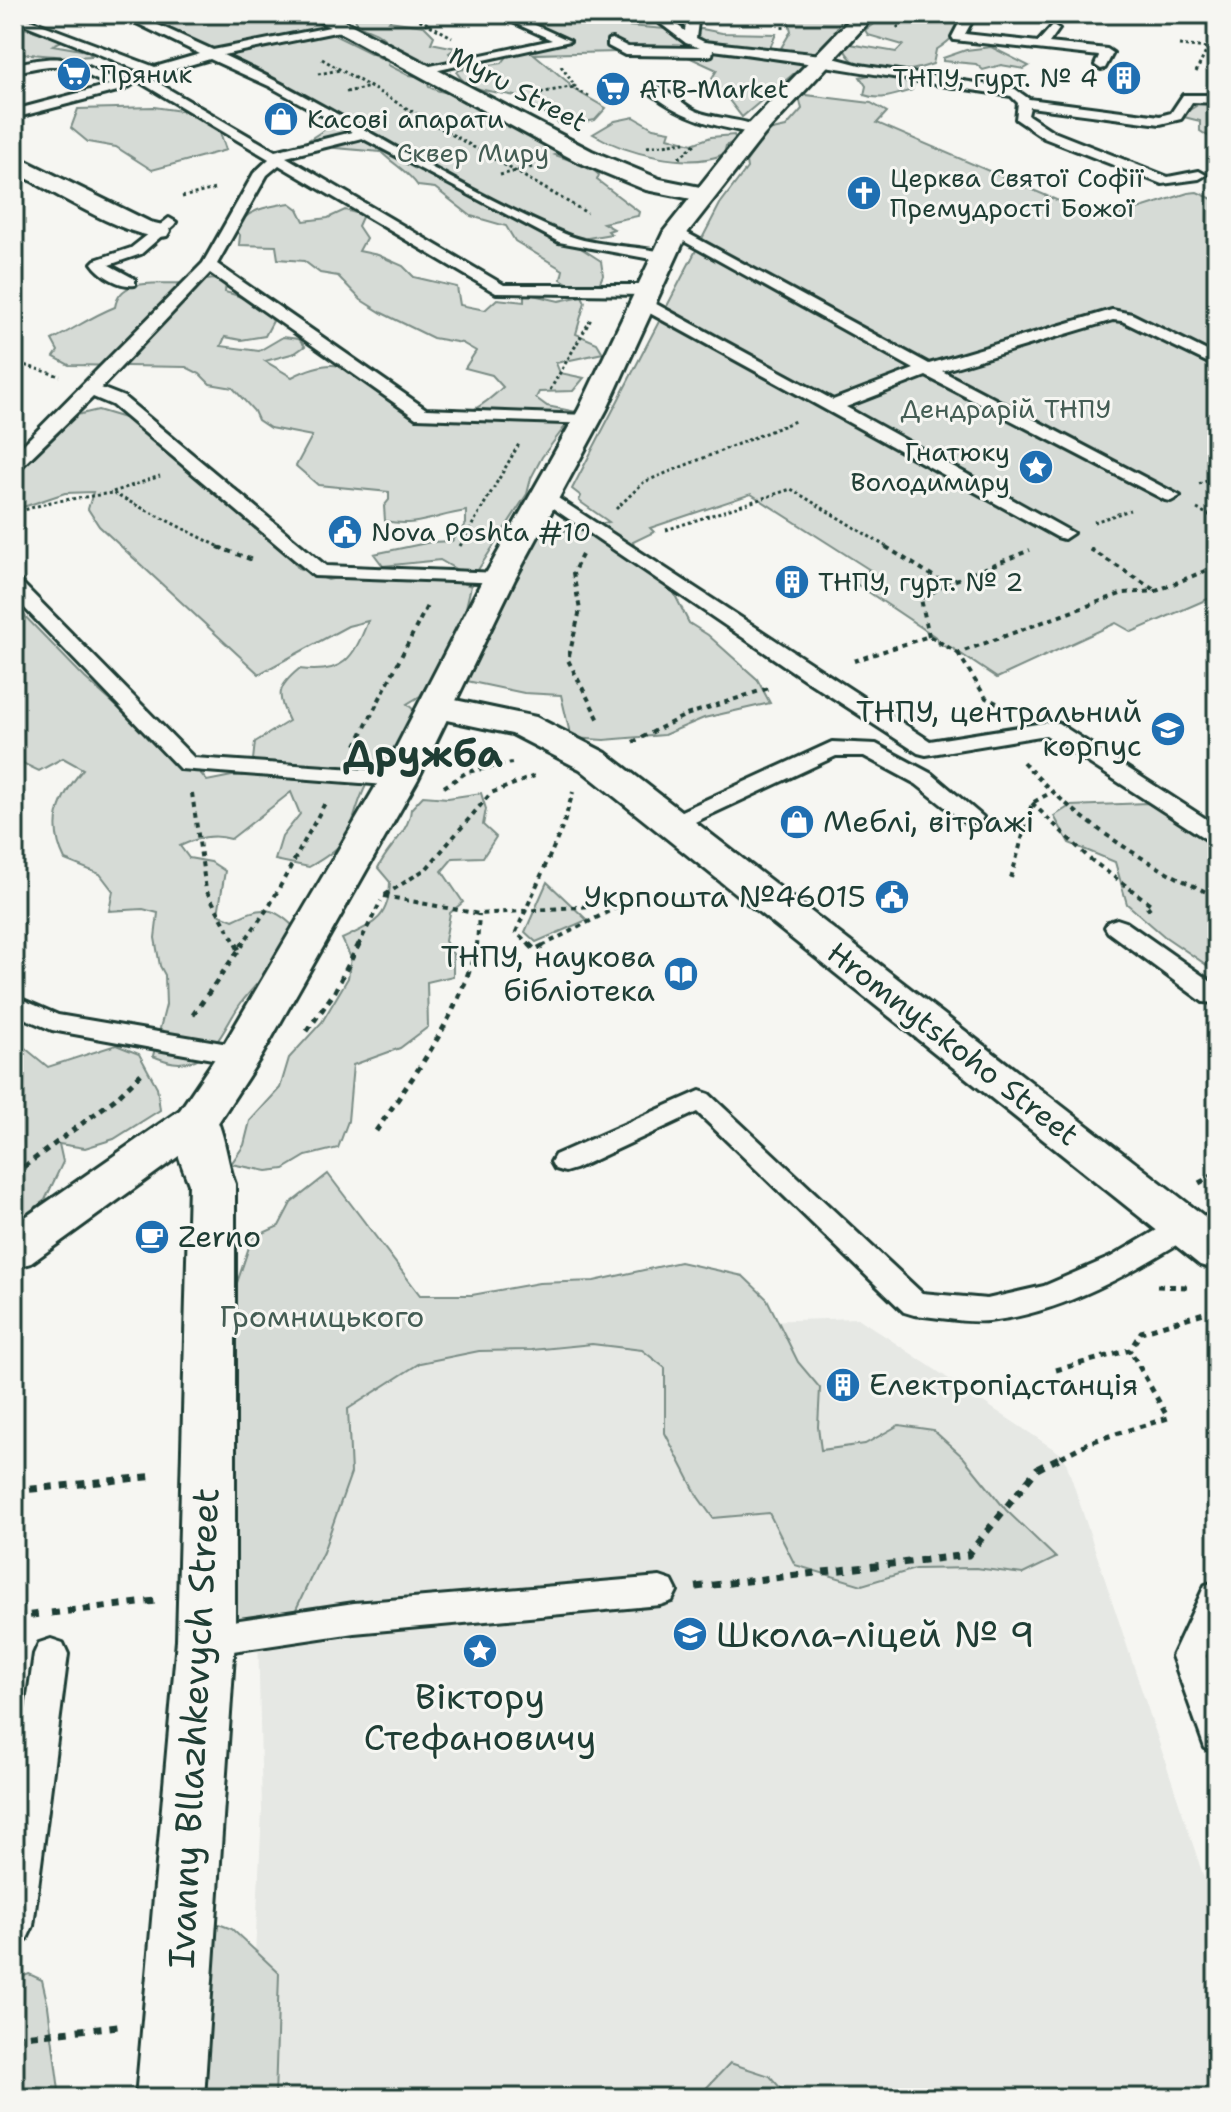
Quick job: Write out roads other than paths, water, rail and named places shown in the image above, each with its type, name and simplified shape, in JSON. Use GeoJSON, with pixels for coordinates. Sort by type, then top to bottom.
{"type":"FeatureCollection","features":[{"type":"Feature","properties":{"kind":"main road","name":"Myru Street"},"geometry":{"type":"LineString","coordinates":[[316,14],[617,171],[654,185],[702,194]]}},
{"type":"Feature","properties":{"kind":"main road"},"geometry":{"type":"LineString","coordinates":[[14,1250],[196,1121],[240,1055],[399,779],[499,579],[587,420],[631,294],[702,194],[756,130],[866,14]]}},
{"type":"Feature","properties":{"kind":"main road"},"geometry":{"type":"LineString","coordinates":[[14,162],[144,229],[164,226]]}},
{"type":"Feature","properties":{"kind":"main road","name":"Hromnytskoho Street"},"geometry":{"type":"LineString","coordinates":[[436,707],[523,725],[593,761],[1217,1252]]}},
{"type":"Feature","properties":{"kind":"main road","name":"Ivanny Bllazhkevych Street"},"geometry":{"type":"LineString","coordinates":[[170,2098],[206,1618],[212,1184],[202,1157],[196,1121]]}},
{"type":"Feature","properties":{"kind":"lane"},"geometry":{"type":"LineString","coordinates":[[124,14],[273,83],[457,185],[564,239],[669,243],[927,370],[1171,496]]}},
{"type":"Feature","properties":{"kind":"lane"},"geometry":{"type":"LineString","coordinates":[[425,71],[564,41],[501,14]]}},
{"type":"Feature","properties":{"kind":"lane"},"geometry":{"type":"LineString","coordinates":[[654,14],[687,45],[699,67]]}},
{"type":"Feature","properties":{"kind":"lane"},"geometry":{"type":"LineString","coordinates":[[687,45],[693,14]]}},
{"type":"Feature","properties":{"kind":"lane"},"geometry":{"type":"LineString","coordinates":[[970,14],[958,37],[1107,53],[1101,65]]}},
{"type":"Feature","properties":{"kind":"lane"},"geometry":{"type":"LineString","coordinates":[[14,16],[133,65],[277,158],[501,290],[631,294],[830,407],[1064,533]]}},
{"type":"Feature","properties":{"kind":"lane"},"geometry":{"type":"LineString","coordinates":[[14,114],[121,86],[145,73],[213,54],[341,27]]}},
{"type":"Feature","properties":{"kind":"lane"},"geometry":{"type":"LineString","coordinates":[[1041,46],[1053,29]]}},
{"type":"Feature","properties":{"kind":"lane"},"geometry":{"type":"LineString","coordinates":[[612,43],[625,51],[687,45],[719,53],[744,50],[822,59],[859,69],[993,87],[1015,93],[1025,102],[1160,120],[1176,116],[1188,98],[1217,99]]}},
{"type":"Feature","properties":{"kind":"lane"},"geometry":{"type":"LineString","coordinates":[[14,69],[48,60],[65,62],[121,86]]}},
{"type":"Feature","properties":{"kind":"lane"},"geometry":{"type":"LineString","coordinates":[[657,91],[676,108],[712,122],[756,130]]}},
{"type":"Feature","properties":{"kind":"lane"},"geometry":{"type":"LineString","coordinates":[[1025,102],[1021,116],[1049,135],[1167,181],[1199,175]]}},
{"type":"Feature","properties":{"kind":"lane"},"geometry":{"type":"LineString","coordinates":[[14,464],[90,390],[209,265],[261,173],[270,163],[277,158],[362,134]]}},
{"type":"Feature","properties":{"kind":"lane"},"geometry":{"type":"LineString","coordinates":[[130,282],[104,269],[100,263],[136,251],[164,226]]}},
{"type":"Feature","properties":{"kind":"lane"},"geometry":{"type":"LineString","coordinates":[[209,265],[422,414],[587,420]]}},
{"type":"Feature","properties":{"kind":"lane"},"geometry":{"type":"LineString","coordinates":[[830,407],[927,370],[1112,315],[1126,317],[1217,362]]}},
{"type":"Feature","properties":{"kind":"lane"},"geometry":{"type":"LineString","coordinates":[[90,390],[118,401],[321,572],[499,579]]}},
{"type":"Feature","properties":{"kind":"lane"},"geometry":{"type":"LineString","coordinates":[[547,496],[811,675],[926,748],[1050,728],[1217,836]]}},
{"type":"Feature","properties":{"kind":"lane"},"geometry":{"type":"LineString","coordinates":[[14,586],[188,764],[399,779]]}},
{"type":"Feature","properties":{"kind":"lane"},"geometry":{"type":"LineString","coordinates":[[674,823],[832,749],[868,749],[924,779],[972,817]]}},
{"type":"Feature","properties":{"kind":"lane"},"geometry":{"type":"LineString","coordinates":[[1126,934],[1212,996],[1217,994]]}},
{"type":"Feature","properties":{"kind":"lane"},"geometry":{"type":"LineString","coordinates":[[14,1004],[52,1022],[240,1055]]}},
{"type":"Feature","properties":{"kind":"lane"},"geometry":{"type":"LineString","coordinates":[[565,1162],[700,1100],[914,1304],[987,1310],[1050,1296],[1121,1265],[1184,1227]]}},
{"type":"Feature","properties":{"kind":"lane"},"geometry":{"type":"LineString","coordinates":[[206,1618],[354,1618],[660,1591]]}},
{"type":"Feature","properties":{"kind":"lane"},"geometry":{"type":"LineString","coordinates":[[1217,1595],[1189,1656],[1217,1737]]}},
{"type":"Feature","properties":{"kind":"lane"},"geometry":{"type":"LineString","coordinates":[[14,1926],[51,1654]]}},
{"type":"Feature","properties":{"kind":"place","name":"Пряник"},"geometry":{"type":"Point","coordinates":[74,74]}},
{"type":"Feature","properties":{"kind":"place","name":"ТНПУ, гурт. № 4"},"geometry":{"type":"Point","coordinates":[1124,78]}},
{"type":"Feature","properties":{"kind":"place","name":"ATB-Market"},"geometry":{"type":"Point","coordinates":[613,89]}},
{"type":"Feature","properties":{"kind":"place","name":"Касові апарати"},"geometry":{"type":"Point","coordinates":[281,119]}},
{"type":"Feature","properties":{"kind":"place","name":"Церква Святої Софії Премудрості Божої"},"geometry":{"type":"Point","coordinates":[864,193]}},
{"type":"Feature","properties":{"kind":"place","name":"Гнатюку Володимиру"},"geometry":{"type":"Point","coordinates":[1036,467]}},
{"type":"Feature","properties":{"kind":"place","name":"Nova Poshta #10"},"geometry":{"type":"Point","coordinates":[345,532]}},
{"type":"Feature","properties":{"kind":"place","name":"ТНПУ, гурт. № 2"},"geometry":{"type":"Point","coordinates":[792,582]}},
{"type":"Feature","properties":{"kind":"place","name":"ТНПУ, центральний корпус"},"geometry":{"type":"Point","coordinates":[1168,729]}},
{"type":"Feature","properties":{"kind":"place","name":"Меблі, вітражі"},"geometry":{"type":"Point","coordinates":[797,822]}},
{"type":"Feature","properties":{"kind":"place","name":"Укрпошта №46015"},"geometry":{"type":"Point","coordinates":[892,897]}},
{"type":"Feature","properties":{"kind":"place","name":"ТНПУ, наукова бібліотека"},"geometry":{"type":"Point","coordinates":[681,974]}},
{"type":"Feature","properties":{"kind":"place","name":"Zerno"},"geometry":{"type":"Point","coordinates":[152,1237]}},
{"type":"Feature","properties":{"kind":"place","name":"Електропідстанція"},"geometry":{"type":"Point","coordinates":[843,1385]}},
{"type":"Feature","properties":{"kind":"place","name":"Школа-ліцей № 9"},"geometry":{"type":"Point","coordinates":[690,1634]}},
{"type":"Feature","properties":{"kind":"place","name":"Віктору Стефановичу"},"geometry":{"type":"Point","coordinates":[480,1651]}},
{"type":"Feature","properties":{"kind":"district","name":"Дружба"},"geometry":{"type":"Point","coordinates":[423,754]}},
{"type":"Feature","properties":{"kind":"park label","name":"Сквер Миру"},"geometry":{"type":"Point","coordinates":[473,153]}},
{"type":"Feature","properties":{"kind":"park label","name":"Дендрарій ТНПУ"},"geometry":{"type":"Point","coordinates":[1006,409]}},
{"type":"Feature","properties":{"kind":"park label","name":"Громницького"},"geometry":{"type":"Point","coordinates":[322,1317]}}]}
